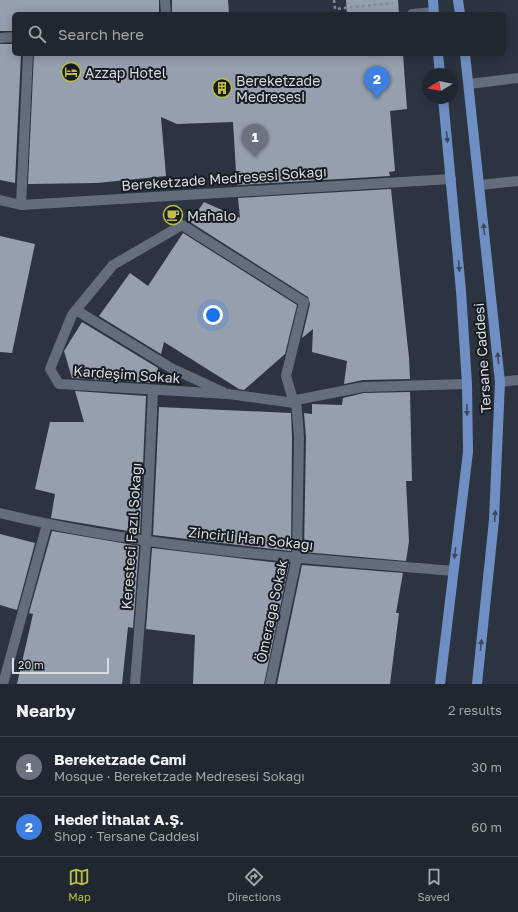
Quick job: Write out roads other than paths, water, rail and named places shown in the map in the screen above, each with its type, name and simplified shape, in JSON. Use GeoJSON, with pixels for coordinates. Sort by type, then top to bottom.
{"type":"FeatureCollection","features":[{"type":"Feature","properties":{"kind":"main road"},"geometry":{"type":"LineString","coordinates":[[433,0],[434,12]]}},
{"type":"Feature","properties":{"kind":"main road"},"geometry":{"type":"LineString","coordinates":[[458,0],[460,12]]}},
{"type":"Feature","properties":{"kind":"main road"},"geometry":{"type":"LineString","coordinates":[[438,56],[439,68]]}},
{"type":"Feature","properties":{"kind":"main road","name":"Tersane Caddesi"},"geometry":{"type":"LineString","coordinates":[[465,56],[500,382],[494,520],[477,684]]}},
{"type":"Feature","properties":{"kind":"main road","name":"Tersane Caddesi"},"geometry":{"type":"LineString","coordinates":[[440,684],[468,452],[467,384],[444,104]]}},
{"type":"Feature","properties":{"kind":"street"},"geometry":{"type":"LineString","coordinates":[[165,0],[166,12]]}},
{"type":"Feature","properties":{"kind":"street"},"geometry":{"type":"LineString","coordinates":[[0,38],[12,37]]}},
{"type":"Feature","properties":{"kind":"street"},"geometry":{"type":"LineString","coordinates":[[21,205],[28,56]]}},
{"type":"Feature","properties":{"kind":"street"},"geometry":{"type":"LineString","coordinates":[[469,84],[518,78]]}},
{"type":"Feature","properties":{"kind":"street","name":"Bereketzade Medresesi Sokağı"},"geometry":{"type":"LineString","coordinates":[[0,200],[21,205],[451,179]]}},
{"type":"Feature","properties":{"kind":"street"},"geometry":{"type":"LineString","coordinates":[[480,185],[518,181]]}},
{"type":"Feature","properties":{"kind":"street","name":"Kardeşim Sokak"},"geometry":{"type":"LineString","coordinates":[[182,225],[113,265],[72,315],[50,369],[59,384],[228,394],[295,401],[363,387],[467,384]]}},
{"type":"Feature","properties":{"kind":"street","name":"Ömerağa Sokak"},"geometry":{"type":"LineString","coordinates":[[182,225],[304,302],[286,376],[295,401],[299,437],[297,557],[270,684]]}},
{"type":"Feature","properties":{"kind":"street","name":"Kardeşim Sokak"},"geometry":{"type":"LineString","coordinates":[[76,310],[171,368],[228,394]]}},
{"type":"Feature","properties":{"kind":"street"},"geometry":{"type":"LineString","coordinates":[[500,382],[518,380]]}},
{"type":"Feature","properties":{"kind":"street","name":"Keresteci Fazıl Sokağı"},"geometry":{"type":"LineString","coordinates":[[135,684],[146,542],[153,390]]}},
{"type":"Feature","properties":{"kind":"street","name":"Zincirli Han Sokağı"},"geometry":{"type":"LineString","coordinates":[[0,513],[47,524],[146,542],[453,571]]}},
{"type":"Feature","properties":{"kind":"street"},"geometry":{"type":"LineString","coordinates":[[3,684],[47,524]]}},
{"type":"Feature","properties":{"kind":"place","name":"Azzap Hotel"},"geometry":{"type":"Point","coordinates":[71,72]}},
{"type":"Feature","properties":{"kind":"place","name":"Bereketzade Medresesi"},"geometry":{"type":"Point","coordinates":[222,88]}},
{"type":"Feature","properties":{"kind":"place","name":"Hedef İthalat A.Ş."},"geometry":{"type":"Point","coordinates":[377,99]}},
{"type":"Feature","properties":{"kind":"place","name":"Bereketzade Cami"},"geometry":{"type":"Point","coordinates":[255,157]}},
{"type":"Feature","properties":{"kind":"place","name":"Mahalo"},"geometry":{"type":"Point","coordinates":[173,215]}}]}
